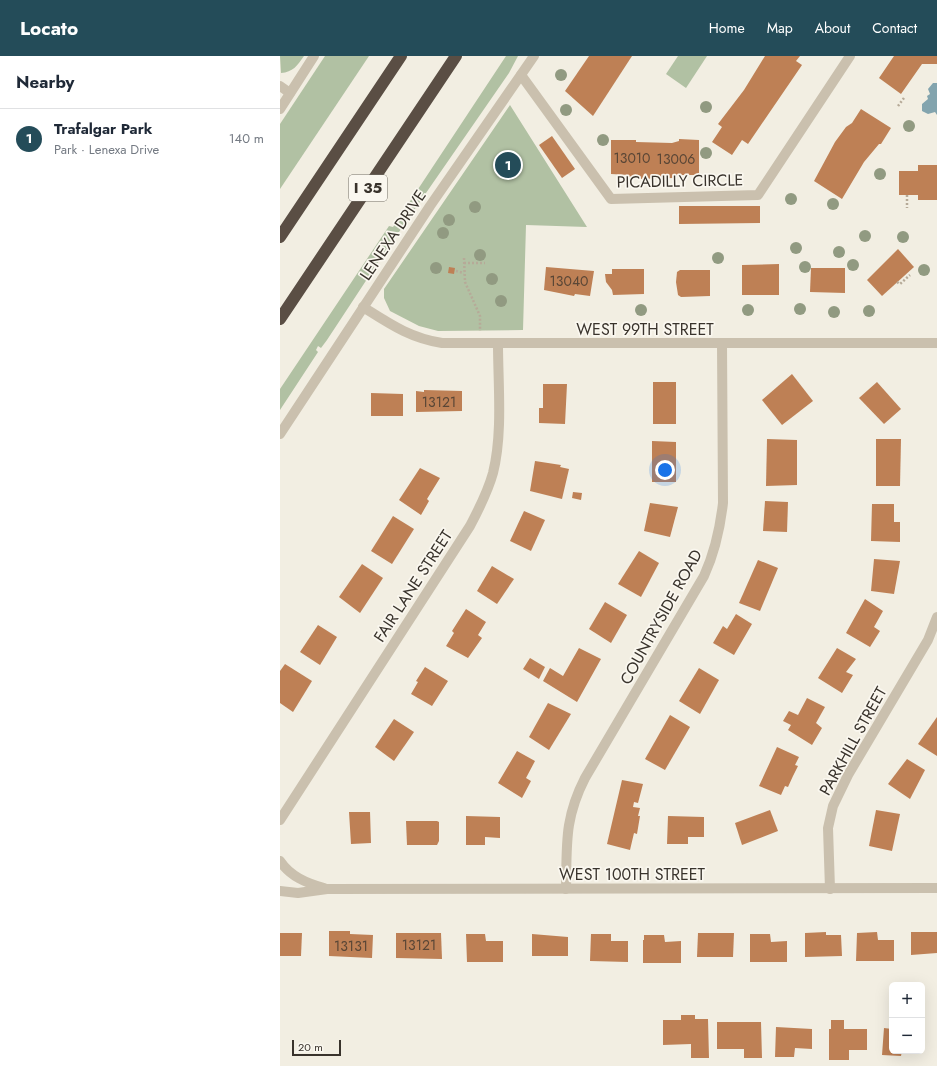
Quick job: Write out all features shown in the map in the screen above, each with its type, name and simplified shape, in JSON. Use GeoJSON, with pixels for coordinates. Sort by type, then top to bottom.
{"type":"FeatureCollection","features":[{"type":"Feature","properties":{"kind":"highway","name":"I 35"},"geometry":{"type":"LineString","coordinates":[[280,237],[401,56]]}},
{"type":"Feature","properties":{"kind":"highway","name":"I 35"},"geometry":{"type":"LineString","coordinates":[[280,319],[456,56]]}},
{"type":"Feature","properties":{"kind":"street"},"geometry":{"type":"LineString","coordinates":[[280,109],[314,56]]}},
{"type":"Feature","properties":{"kind":"street","name":"LENEXA DRIVE"},"geometry":{"type":"LineString","coordinates":[[280,434],[430,206],[534,56]]}},
{"type":"Feature","properties":{"kind":"street","name":"PICADILLY CIRCLE"},"geometry":{"type":"LineString","coordinates":[[521,75],[611,199],[758,195],[850,56]]}},
{"type":"Feature","properties":{"kind":"street"},"geometry":{"type":"LineString","coordinates":[[280,86],[290,93]]}},
{"type":"Feature","properties":{"kind":"street","name":"WEST 99TH STREET"},"geometry":{"type":"LineString","coordinates":[[363,307],[402,331],[423,340],[442,343],[937,343]]}},
{"type":"Feature","properties":{"kind":"street","name":"FAIR LANE STREET"},"geometry":{"type":"LineString","coordinates":[[280,820],[470,526],[480,508],[493,473],[497,452],[498,344]]}},
{"type":"Feature","properties":{"kind":"street","name":"COUNTRYSIDE ROAD"},"geometry":{"type":"LineString","coordinates":[[566,889],[567,835],[569,819],[575,798],[585,778],[704,576],[714,554],[721,524],[723,503],[722,344]]}},
{"type":"Feature","properties":{"kind":"street","name":"PARKHILL STREET"},"geometry":{"type":"LineString","coordinates":[[830,888],[828,828],[833,806],[848,776],[928,640],[937,617]]}},
{"type":"Feature","properties":{"kind":"street","name":"WEST 100TH STREET"},"geometry":{"type":"LineString","coordinates":[[280,861],[285,868],[309,884],[328,889]]}},
{"type":"Feature","properties":{"kind":"street","name":"WEST 100TH STREET"},"geometry":{"type":"LineString","coordinates":[[280,891],[298,893],[328,889],[937,888]]}},
{"type":"Feature","properties":{"kind":"path"},"geometry":{"type":"LineString","coordinates":[[898,106],[904,98]]}},
{"type":"Feature","properties":{"kind":"path"},"geometry":{"type":"LineString","coordinates":[[907,195],[907,208]]}},
{"type":"Feature","properties":{"kind":"path"},"geometry":{"type":"LineString","coordinates":[[464,258],[465,282],[480,316],[480,331]]}},
{"type":"Feature","properties":{"kind":"path"},"geometry":{"type":"LineString","coordinates":[[464,263],[485,263]]}},
{"type":"Feature","properties":{"kind":"path"},"geometry":{"type":"LineString","coordinates":[[456,271],[464,273]]}},
{"type":"Feature","properties":{"kind":"path"},"geometry":{"type":"LineString","coordinates":[[897,282],[900,284],[910,275]]}},
{"type":"Feature","properties":{"kind":"green space"},"geometry":{"type":"Polygon","coordinates":[[[280,56],[304,56],[294,68],[281,73],[280,56]]]}},
{"type":"Feature","properties":{"kind":"green space"},"geometry":{"type":"Polygon","coordinates":[[[325,56],[369,56],[280,189],[280,124],[325,56]]]}},
{"type":"Feature","properties":{"kind":"green space"},"geometry":{"type":"Polygon","coordinates":[[[506,56],[518,56],[509,73],[398,232],[327,340],[321,348],[318,346],[316,350],[318,352],[280,410],[280,389],[389,226],[393,227],[506,56]]]}},
{"type":"Feature","properties":{"kind":"green space"},"geometry":{"type":"Polygon","coordinates":[[[678,56],[707,56],[686,88],[666,74],[678,56]]]}},
{"type":"Feature","properties":{"kind":"green space"},"geometry":{"type":"Polygon","coordinates":[[[510,105],[587,227],[526,225],[523,330],[438,331],[419,326],[390,311],[384,298],[384,289],[510,105]]]}},
{"type":"Feature","properties":{"kind":"water"},"geometry":{"type":"Polygon","coordinates":[[[933,83],[937,83],[937,115],[935,112],[928,114],[922,111],[922,104],[928,99],[927,96],[930,94],[928,89],[933,83]]]}},
{"type":"Feature","properties":{"kind":"building"},"geometry":{"type":"Polygon","coordinates":[[[589,56],[632,56],[593,116],[565,91],[589,56]]]}},
{"type":"Feature","properties":{"kind":"building"},"geometry":{"type":"Polygon","coordinates":[[[765,56],[800,56],[796,61],[802,65],[748,144],[742,140],[732,155],[712,142],[722,127],[718,124],[744,90],[765,56]]]}},
{"type":"Feature","properties":{"kind":"building"},"geometry":{"type":"Polygon","coordinates":[[[894,56],[937,56],[937,64],[922,64],[901,94],[879,78],[894,56]]]}},
{"type":"Feature","properties":{"kind":"building"},"geometry":{"type":"Polygon","coordinates":[[[861,109],[891,128],[881,144],[879,144],[864,162],[842,199],[814,181],[835,142],[846,127],[852,123],[861,109]]]}},
{"type":"Feature","properties":{"kind":"building"},"geometry":{"type":"Polygon","coordinates":[[[552,136],[575,169],[562,178],[539,145],[552,136]]]}},
{"type":"Feature","properties":{"kind":"building"},"geometry":{"type":"Polygon","coordinates":[[[679,139],[699,140],[699,175],[680,175],[673,178],[636,179],[635,177],[629,177],[629,175],[611,174],[611,140],[636,140],[636,142],[672,143],[679,141],[679,139]]]}},
{"type":"Feature","properties":{"kind":"building"},"geometry":{"type":"Polygon","coordinates":[[[918,165],[937,165],[937,200],[918,200],[918,195],[899,195],[899,171],[918,171],[918,165]]]}},
{"type":"Feature","properties":{"kind":"building"},"geometry":{"type":"Polygon","coordinates":[[[679,206],[760,206],[760,223],[679,224],[679,206]]]}},
{"type":"Feature","properties":{"kind":"building"},"geometry":{"type":"Polygon","coordinates":[[[898,249],[914,267],[882,296],[867,280],[898,249]]]}},
{"type":"Feature","properties":{"kind":"building"},"geometry":{"type":"Polygon","coordinates":[[[779,264],[779,295],[742,295],[742,265],[779,264]]]}},
{"type":"Feature","properties":{"kind":"building"},"geometry":{"type":"Polygon","coordinates":[[[449,267],[455,268],[454,274],[448,273],[449,267]]]}},
{"type":"Feature","properties":{"kind":"building"},"geometry":{"type":"Polygon","coordinates":[[[546,267],[594,271],[590,296],[575,294],[574,296],[544,290],[546,267]]]}},
{"type":"Feature","properties":{"kind":"building"},"geometry":{"type":"Polygon","coordinates":[[[811,268],[845,268],[845,293],[810,292],[811,268]]]}},
{"type":"Feature","properties":{"kind":"building"},"geometry":{"type":"Polygon","coordinates":[[[612,269],[644,269],[644,294],[613,295],[612,290],[606,282],[605,274],[612,274],[612,269]]]}},
{"type":"Feature","properties":{"kind":"building"},"geometry":{"type":"Polygon","coordinates":[[[680,270],[710,270],[710,296],[681,297],[678,295],[676,282],[677,272],[680,270]]]}},
{"type":"Feature","properties":{"kind":"building"},"geometry":{"type":"Polygon","coordinates":[[[792,374],[813,401],[782,425],[762,400],[792,374]]]}},
{"type":"Feature","properties":{"kind":"building"},"geometry":{"type":"Polygon","coordinates":[[[653,382],[676,382],[676,424],[653,424],[653,382]]]}},
{"type":"Feature","properties":{"kind":"building"},"geometry":{"type":"Polygon","coordinates":[[[877,382],[901,409],[884,424],[859,398],[877,382]]]}},
{"type":"Feature","properties":{"kind":"building"},"geometry":{"type":"Polygon","coordinates":[[[543,384],[567,384],[565,424],[539,423],[539,408],[543,408],[543,384]]]}},
{"type":"Feature","properties":{"kind":"building"},"geometry":{"type":"Polygon","coordinates":[[[424,390],[462,391],[462,411],[416,412],[416,391],[424,392],[424,390]]]}},
{"type":"Feature","properties":{"kind":"building"},"geometry":{"type":"Polygon","coordinates":[[[371,393],[403,394],[403,416],[371,416],[371,393]]]}},
{"type":"Feature","properties":{"kind":"building"},"geometry":{"type":"Polygon","coordinates":[[[767,439],[797,440],[797,485],[766,486],[767,439]]]}},
{"type":"Feature","properties":{"kind":"building"},"geometry":{"type":"Polygon","coordinates":[[[876,439],[901,439],[900,486],[876,486],[876,439]]]}},
{"type":"Feature","properties":{"kind":"building"},"geometry":{"type":"Polygon","coordinates":[[[652,441],[676,442],[676,482],[652,482],[652,441]]]}},
{"type":"Feature","properties":{"kind":"building"},"geometry":{"type":"Polygon","coordinates":[[[535,461],[561,465],[560,467],[569,469],[562,499],[530,491],[535,461]]]}},
{"type":"Feature","properties":{"kind":"building"},"geometry":{"type":"Polygon","coordinates":[[[420,468],[440,478],[427,499],[429,501],[421,515],[399,500],[420,468]]]}},
{"type":"Feature","properties":{"kind":"building"},"geometry":{"type":"Polygon","coordinates":[[[573,492],[582,493],[581,500],[572,498],[573,492]]]}},
{"type":"Feature","properties":{"kind":"building"},"geometry":{"type":"Polygon","coordinates":[[[765,501],[788,502],[787,532],[763,531],[765,501]]]}},
{"type":"Feature","properties":{"kind":"building"},"geometry":{"type":"Polygon","coordinates":[[[650,503],[678,507],[670,537],[644,531],[650,503]]]}},
{"type":"Feature","properties":{"kind":"building"},"geometry":{"type":"Polygon","coordinates":[[[872,504],[894,504],[894,522],[900,522],[900,542],[871,541],[872,504]]]}},
{"type":"Feature","properties":{"kind":"building"},"geometry":{"type":"Polygon","coordinates":[[[524,511],[545,520],[531,551],[510,541],[524,511]]]}},
{"type":"Feature","properties":{"kind":"building"},"geometry":{"type":"Polygon","coordinates":[[[393,516],[414,529],[392,564],[371,551],[393,516]]]}},
{"type":"Feature","properties":{"kind":"building"},"geometry":{"type":"Polygon","coordinates":[[[639,551],[659,563],[641,597],[618,584],[639,551]]]}},
{"type":"Feature","properties":{"kind":"building"},"geometry":{"type":"Polygon","coordinates":[[[874,559],[900,561],[894,594],[871,591],[874,559]]]}},
{"type":"Feature","properties":{"kind":"building"},"geometry":{"type":"Polygon","coordinates":[[[758,560],[778,568],[760,611],[739,603],[758,560]]]}},
{"type":"Feature","properties":{"kind":"building"},"geometry":{"type":"Polygon","coordinates":[[[362,564],[383,578],[360,613],[339,597],[362,564]]]}},
{"type":"Feature","properties":{"kind":"building"},"geometry":{"type":"Polygon","coordinates":[[[492,566],[514,579],[497,604],[477,591],[492,566]]]}},
{"type":"Feature","properties":{"kind":"building"},"geometry":{"type":"Polygon","coordinates":[[[865,599],[883,611],[874,627],[880,631],[870,647],[846,633],[865,599]]]}},
{"type":"Feature","properties":{"kind":"building"},"geometry":{"type":"Polygon","coordinates":[[[605,602],[627,615],[611,643],[589,629],[605,602]]]}},
{"type":"Feature","properties":{"kind":"building"},"geometry":{"type":"Polygon","coordinates":[[[466,609],[486,622],[478,635],[482,638],[468,658],[446,646],[454,633],[452,631],[466,609]]]}},
{"type":"Feature","properties":{"kind":"building"},"geometry":{"type":"Polygon","coordinates":[[[736,614],[752,624],[734,655],[713,643],[723,626],[727,629],[736,614]]]}},
{"type":"Feature","properties":{"kind":"building"},"geometry":{"type":"Polygon","coordinates":[[[318,625],[337,637],[320,665],[300,652],[318,625]]]}},
{"type":"Feature","properties":{"kind":"building"},"geometry":{"type":"Polygon","coordinates":[[[579,648],[601,659],[577,702],[543,681],[550,668],[563,676],[579,648]]]}},
{"type":"Feature","properties":{"kind":"building"},"geometry":{"type":"Polygon","coordinates":[[[837,648],[856,659],[846,672],[853,675],[842,693],[818,678],[837,648]]]}},
{"type":"Feature","properties":{"kind":"building"},"geometry":{"type":"Polygon","coordinates":[[[530,658],[545,667],[539,679],[523,669],[530,658]]]}},
{"type":"Feature","properties":{"kind":"building"},"geometry":{"type":"Polygon","coordinates":[[[285,664],[312,681],[293,712],[280,703],[280,671],[285,664]]]}},
{"type":"Feature","properties":{"kind":"building"},"geometry":{"type":"Polygon","coordinates":[[[425,667],[448,681],[432,706],[411,694],[418,682],[416,681],[425,667]]]}},
{"type":"Feature","properties":{"kind":"building"},"geometry":{"type":"Polygon","coordinates":[[[699,668],[719,680],[700,714],[679,701],[699,668]]]}},
{"type":"Feature","properties":{"kind":"building"},"geometry":{"type":"Polygon","coordinates":[[[807,698],[825,707],[816,723],[822,728],[812,745],[788,730],[791,725],[783,721],[789,711],[798,715],[807,698]]]}},
{"type":"Feature","properties":{"kind":"building"},"geometry":{"type":"Polygon","coordinates":[[[548,703],[571,714],[549,750],[529,737],[548,703]]]}},
{"type":"Feature","properties":{"kind":"building"},"geometry":{"type":"Polygon","coordinates":[[[670,715],[690,727],[665,770],[645,759],[670,715]]]}},
{"type":"Feature","properties":{"kind":"building"},"geometry":{"type":"Polygon","coordinates":[[[937,717],[937,756],[918,744],[937,717]]]}},
{"type":"Feature","properties":{"kind":"building"},"geometry":{"type":"Polygon","coordinates":[[[394,719],[414,732],[394,761],[375,747],[394,719]]]}},
{"type":"Feature","properties":{"kind":"building"},"geometry":{"type":"Polygon","coordinates":[[[777,747],[799,757],[795,765],[798,766],[788,787],[785,786],[781,795],[759,786],[777,747]]]}},
{"type":"Feature","properties":{"kind":"building"},"geometry":{"type":"Polygon","coordinates":[[[517,751],[535,761],[526,778],[531,781],[522,798],[498,783],[517,751]]]}},
{"type":"Feature","properties":{"kind":"building"},"geometry":{"type":"Polygon","coordinates":[[[907,759],[925,770],[910,799],[888,784],[907,759]]]}},
{"type":"Feature","properties":{"kind":"building"},"geometry":{"type":"Polygon","coordinates":[[[622,780],[643,784],[638,803],[634,802],[633,807],[640,808],[638,816],[640,816],[637,834],[634,833],[630,850],[607,844],[622,780]]]}},
{"type":"Feature","properties":{"kind":"building"},"geometry":{"type":"Polygon","coordinates":[[[770,810],[778,831],[742,845],[735,823],[770,810]]]}},
{"type":"Feature","properties":{"kind":"building"},"geometry":{"type":"Polygon","coordinates":[[[876,810],[900,814],[892,851],[869,846],[876,810]]]}},
{"type":"Feature","properties":{"kind":"building"},"geometry":{"type":"Polygon","coordinates":[[[349,812],[370,812],[371,843],[351,844],[349,812]]]}},
{"type":"Feature","properties":{"kind":"building"},"geometry":{"type":"Polygon","coordinates":[[[466,816],[500,817],[500,838],[485,837],[485,845],[466,845],[466,816]]]}},
{"type":"Feature","properties":{"kind":"building"},"geometry":{"type":"Polygon","coordinates":[[[668,816],[704,817],[704,837],[688,837],[688,844],[667,844],[668,816]]]}},
{"type":"Feature","properties":{"kind":"building"},"geometry":{"type":"Polygon","coordinates":[[[406,821],[439,822],[439,841],[437,845],[407,845],[406,821]]]}},
{"type":"Feature","properties":{"kind":"building"},"geometry":{"type":"Polygon","coordinates":[[[329,931],[350,931],[350,934],[373,935],[372,958],[329,956],[329,931]]]}},
{"type":"Feature","properties":{"kind":"building"},"geometry":{"type":"Polygon","coordinates":[[[826,932],[826,935],[841,935],[842,956],[805,957],[805,933],[826,932]]]}},
{"type":"Feature","properties":{"kind":"building"},"geometry":{"type":"Polygon","coordinates":[[[877,932],[878,940],[894,940],[894,961],[856,961],[857,933],[877,932]]]}},
{"type":"Feature","properties":{"kind":"building"},"geometry":{"type":"Polygon","coordinates":[[[911,932],[937,932],[937,953],[911,955],[911,932]]]}},
{"type":"Feature","properties":{"kind":"building"},"geometry":{"type":"Polygon","coordinates":[[[280,933],[302,933],[301,956],[280,956],[280,933]]]}},
{"type":"Feature","properties":{"kind":"building"},"geometry":{"type":"Polygon","coordinates":[[[396,933],[441,933],[442,959],[396,958],[396,933]]]}},
{"type":"Feature","properties":{"kind":"building"},"geometry":{"type":"Polygon","coordinates":[[[698,933],[734,933],[733,957],[697,957],[698,933]]]}},
{"type":"Feature","properties":{"kind":"building"},"geometry":{"type":"Polygon","coordinates":[[[466,934],[485,934],[486,941],[503,941],[503,962],[467,962],[466,934]]]}},
{"type":"Feature","properties":{"kind":"building"},"geometry":{"type":"Polygon","coordinates":[[[532,934],[568,937],[568,956],[532,956],[532,934]]]}},
{"type":"Feature","properties":{"kind":"building"},"geometry":{"type":"Polygon","coordinates":[[[591,934],[611,934],[611,941],[628,941],[628,962],[590,961],[591,934]]]}},
{"type":"Feature","properties":{"kind":"building"},"geometry":{"type":"Polygon","coordinates":[[[750,934],[770,934],[771,942],[787,941],[787,962],[750,962],[750,934]]]}},
{"type":"Feature","properties":{"kind":"building"},"geometry":{"type":"Polygon","coordinates":[[[644,935],[664,935],[665,942],[681,941],[681,963],[643,963],[644,935]]]}},
{"type":"Feature","properties":{"kind":"building"},"geometry":{"type":"Polygon","coordinates":[[[681,1015],[695,1015],[695,1019],[708,1019],[709,1058],[691,1058],[691,1044],[663,1045],[663,1020],[681,1020],[681,1015]]]}},
{"type":"Feature","properties":{"kind":"building"},"geometry":{"type":"Polygon","coordinates":[[[831,1020],[844,1020],[844,1029],[867,1029],[867,1050],[849,1050],[849,1060],[829,1060],[829,1029],[831,1029],[831,1020]]]}},
{"type":"Feature","properties":{"kind":"building"},"geometry":{"type":"Polygon","coordinates":[[[717,1022],[761,1022],[762,1058],[744,1058],[744,1049],[717,1049],[717,1022]]]}},
{"type":"Feature","properties":{"kind":"building"},"geometry":{"type":"Polygon","coordinates":[[[776,1027],[812,1029],[812,1049],[795,1048],[794,1057],[775,1057],[776,1027]]]}},
{"type":"Feature","properties":{"kind":"building"},"geometry":{"type":"Polygon","coordinates":[[[884,1028],[889,1029],[889,1054],[901,1054],[901,1056],[882,1055],[884,1028]]]}},
{"type":"Feature","properties":{"kind":"place","name":"Trafalgar Park"},"geometry":{"type":"Point","coordinates":[508,165]}}]}
